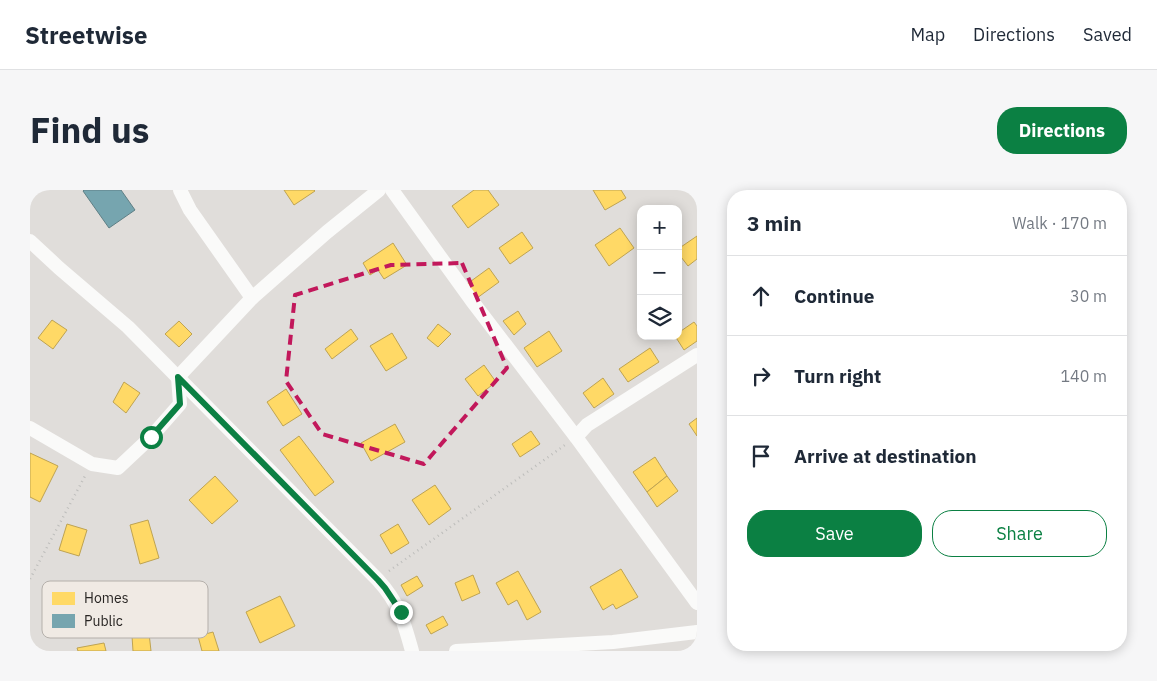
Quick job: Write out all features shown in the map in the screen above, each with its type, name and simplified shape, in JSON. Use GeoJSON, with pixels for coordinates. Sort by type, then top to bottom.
{"type":"FeatureCollection","features":[{"type":"Feature","properties":{"kind":"street"},"geometry":{"type":"LineString","coordinates":[[180,190],[190,210],[252,298]]}},
{"type":"Feature","properties":{"kind":"street"},"geometry":{"type":"LineString","coordinates":[[30,428],[92,464],[118,468],[151,437],[180,404],[178,377],[252,298],[327,232],[379,190]]}},
{"type":"Feature","properties":{"kind":"street"},"geometry":{"type":"LineString","coordinates":[[392,190],[472,301],[576,437],[697,603]]}},
{"type":"Feature","properties":{"kind":"street"},"geometry":{"type":"LineString","coordinates":[[30,241],[128,327],[378,580],[401,612],[412,651]]}},
{"type":"Feature","properties":{"kind":"street"},"geometry":{"type":"LineString","coordinates":[[576,437],[587,425],[697,356]]}},
{"type":"Feature","properties":{"kind":"street"},"geometry":{"type":"LineString","coordinates":[[456,651],[613,642],[697,632]]}},
{"type":"Feature","properties":{"kind":"path"},"geometry":{"type":"LineString","coordinates":[[378,580],[399,562],[576,437]]}},
{"type":"Feature","properties":{"kind":"path"},"geometry":{"type":"LineString","coordinates":[[30,579],[92,464]]}},
{"type":"Feature","properties":{"kind":"highlighted area"},"geometry":{"type":"Polygon","coordinates":[[[462,263],[507,368],[424,464],[322,434],[286,381],[295,295],[391,265],[462,263]]]}},
{"type":"Feature","properties":{"kind":"building: Homes"},"geometry":{"type":"Polygon","coordinates":[[[284,190],[314,190],[315,191],[294,205],[284,190]]]}},
{"type":"Feature","properties":{"kind":"building: Homes"},"geometry":{"type":"Polygon","coordinates":[[[474,190],[488,190],[499,205],[468,228],[452,206],[474,190]]]}},
{"type":"Feature","properties":{"kind":"building: Homes"},"geometry":{"type":"Polygon","coordinates":[[[593,190],[621,190],[626,198],[605,210],[593,190]]]}},
{"type":"Feature","properties":{"kind":"building: Homes"},"geometry":{"type":"Polygon","coordinates":[[[620,228],[634,248],[609,266],[595,245],[620,228]]]}},
{"type":"Feature","properties":{"kind":"building: Homes"},"geometry":{"type":"Polygon","coordinates":[[[522,232],[533,248],[510,264],[499,248],[522,232]]]}},
{"type":"Feature","properties":{"kind":"building: Homes"},"geometry":{"type":"Polygon","coordinates":[[[697,236],[697,259],[688,266],[682,258],[682,246],[697,236]]]}},
{"type":"Feature","properties":{"kind":"building: Homes"},"geometry":{"type":"Polygon","coordinates":[[[393,243],[407,265],[384,279],[378,270],[370,275],[363,263],[393,243]]]}},
{"type":"Feature","properties":{"kind":"building: Homes"},"geometry":{"type":"Polygon","coordinates":[[[489,268],[499,282],[477,298],[467,284],[489,268]]]}},
{"type":"Feature","properties":{"kind":"building: Homes"},"geometry":{"type":"Polygon","coordinates":[[[518,311],[526,324],[514,335],[503,321],[518,311]]]}},
{"type":"Feature","properties":{"kind":"building: Homes"},"geometry":{"type":"Polygon","coordinates":[[[52,320],[67,330],[53,349],[38,338],[52,320]]]}},
{"type":"Feature","properties":{"kind":"building: Homes"},"geometry":{"type":"Polygon","coordinates":[[[179,321],[192,334],[179,347],[165,334],[179,321]]]}},
{"type":"Feature","properties":{"kind":"building: Homes"},"geometry":{"type":"Polygon","coordinates":[[[694,322],[697,326],[697,341],[684,350],[678,340],[682,340],[682,330],[694,322]]]}},
{"type":"Feature","properties":{"kind":"building: Homes"},"geometry":{"type":"Polygon","coordinates":[[[438,324],[451,334],[438,347],[427,338],[438,324]]]}},
{"type":"Feature","properties":{"kind":"building: Homes"},"geometry":{"type":"Polygon","coordinates":[[[351,329],[358,339],[332,359],[325,349],[351,329]]]}},
{"type":"Feature","properties":{"kind":"building: Homes"},"geometry":{"type":"Polygon","coordinates":[[[549,331],[562,351],[537,367],[524,348],[549,331]]]}},
{"type":"Feature","properties":{"kind":"building: Homes"},"geometry":{"type":"Polygon","coordinates":[[[392,333],[407,358],[386,371],[370,346],[392,333]]]}},
{"type":"Feature","properties":{"kind":"building: Homes"},"geometry":{"type":"Polygon","coordinates":[[[650,348],[659,362],[628,382],[619,369],[650,348]]]}},
{"type":"Feature","properties":{"kind":"building: Homes"},"geometry":{"type":"Polygon","coordinates":[[[484,365],[496,382],[478,396],[465,379],[484,365]]]}},
{"type":"Feature","properties":{"kind":"building: Homes"},"geometry":{"type":"Polygon","coordinates":[[[603,378],[614,394],[594,408],[583,393],[603,378]]]}},
{"type":"Feature","properties":{"kind":"building: Homes"},"geometry":{"type":"Polygon","coordinates":[[[124,382],[140,393],[126,413],[113,402],[124,382]]]}},
{"type":"Feature","properties":{"kind":"building: Homes"},"geometry":{"type":"Polygon","coordinates":[[[286,389],[302,414],[283,426],[267,402],[286,389]]]}},
{"type":"Feature","properties":{"kind":"building: Homes"},"geometry":{"type":"Polygon","coordinates":[[[697,418],[697,436],[689,424],[697,418]]]}},
{"type":"Feature","properties":{"kind":"building: Homes"},"geometry":{"type":"Polygon","coordinates":[[[395,424],[405,442],[371,461],[361,443],[395,424]]]}},
{"type":"Feature","properties":{"kind":"building: Homes"},"geometry":{"type":"Polygon","coordinates":[[[531,431],[540,444],[520,457],[512,444],[531,431]]]}},
{"type":"Feature","properties":{"kind":"building: Homes"},"geometry":{"type":"Polygon","coordinates":[[[299,436],[334,482],[315,496],[280,450],[299,436]]]}},
{"type":"Feature","properties":{"kind":"building: Homes"},"geometry":{"type":"Polygon","coordinates":[[[30,453],[58,466],[40,502],[30,497],[30,453]]]}},
{"type":"Feature","properties":{"kind":"building: Homes"},"geometry":{"type":"Polygon","coordinates":[[[655,457],[667,476],[647,492],[633,472],[655,457]]]}},
{"type":"Feature","properties":{"kind":"building: Homes"},"geometry":{"type":"Polygon","coordinates":[[[215,476],[238,501],[212,524],[189,500],[215,476]]]}},
{"type":"Feature","properties":{"kind":"building: Homes"},"geometry":{"type":"Polygon","coordinates":[[[667,476],[678,491],[657,507],[647,492],[667,476]]]}},
{"type":"Feature","properties":{"kind":"building: Homes"},"geometry":{"type":"Polygon","coordinates":[[[435,485],[451,509],[429,525],[412,500],[435,485]]]}},
{"type":"Feature","properties":{"kind":"building: Homes"},"geometry":{"type":"Polygon","coordinates":[[[148,520],[159,558],[140,564],[130,525],[148,520]]]}},
{"type":"Feature","properties":{"kind":"building: Homes"},"geometry":{"type":"Polygon","coordinates":[[[67,524],[87,530],[79,556],[59,550],[67,524]]]}},
{"type":"Feature","properties":{"kind":"building: Homes"},"geometry":{"type":"Polygon","coordinates":[[[398,524],[409,543],[391,554],[380,535],[398,524]]]}},
{"type":"Feature","properties":{"kind":"building: Homes"},"geometry":{"type":"Polygon","coordinates":[[[621,569],[638,597],[616,609],[613,604],[603,610],[590,587],[621,569]]]}},
{"type":"Feature","properties":{"kind":"building: Homes"},"geometry":{"type":"Polygon","coordinates":[[[518,571],[541,612],[527,620],[517,600],[508,605],[496,583],[518,571]]]}},
{"type":"Feature","properties":{"kind":"building: Homes"},"geometry":{"type":"Polygon","coordinates":[[[473,575],[480,593],[462,601],[455,583],[473,575]]]}},
{"type":"Feature","properties":{"kind":"building: Homes"},"geometry":{"type":"Polygon","coordinates":[[[417,576],[423,586],[407,596],[401,585],[417,576]]]}},
{"type":"Feature","properties":{"kind":"building: Homes"},"geometry":{"type":"Polygon","coordinates":[[[280,596],[295,626],[260,643],[246,612],[280,596]]]}},
{"type":"Feature","properties":{"kind":"building: Homes"},"geometry":{"type":"Polygon","coordinates":[[[443,616],[448,625],[431,634],[426,625],[443,616]]]}},
{"type":"Feature","properties":{"kind":"building: Homes"},"geometry":{"type":"Polygon","coordinates":[[[213,632],[219,651],[202,651],[199,638],[208,638],[208,633],[213,632]]]}},
{"type":"Feature","properties":{"kind":"building: Homes"},"geometry":{"type":"Polygon","coordinates":[[[132,638],[150,638],[151,651],[133,651],[132,638]]]}},
{"type":"Feature","properties":{"kind":"building: Homes"},"geometry":{"type":"Polygon","coordinates":[[[104,643],[106,651],[78,651],[77,648],[104,643]]]}},
{"type":"Feature","properties":{"kind":"building: Public"},"geometry":{"type":"Polygon","coordinates":[[[84,190],[121,190],[135,210],[109,228],[84,190]]]}},
{"type":"Feature","properties":{"kind":"route"},"geometry":{"type":"LineString","coordinates":[[151,437],[180,404],[178,377],[378,580],[401,612]]}}]}
